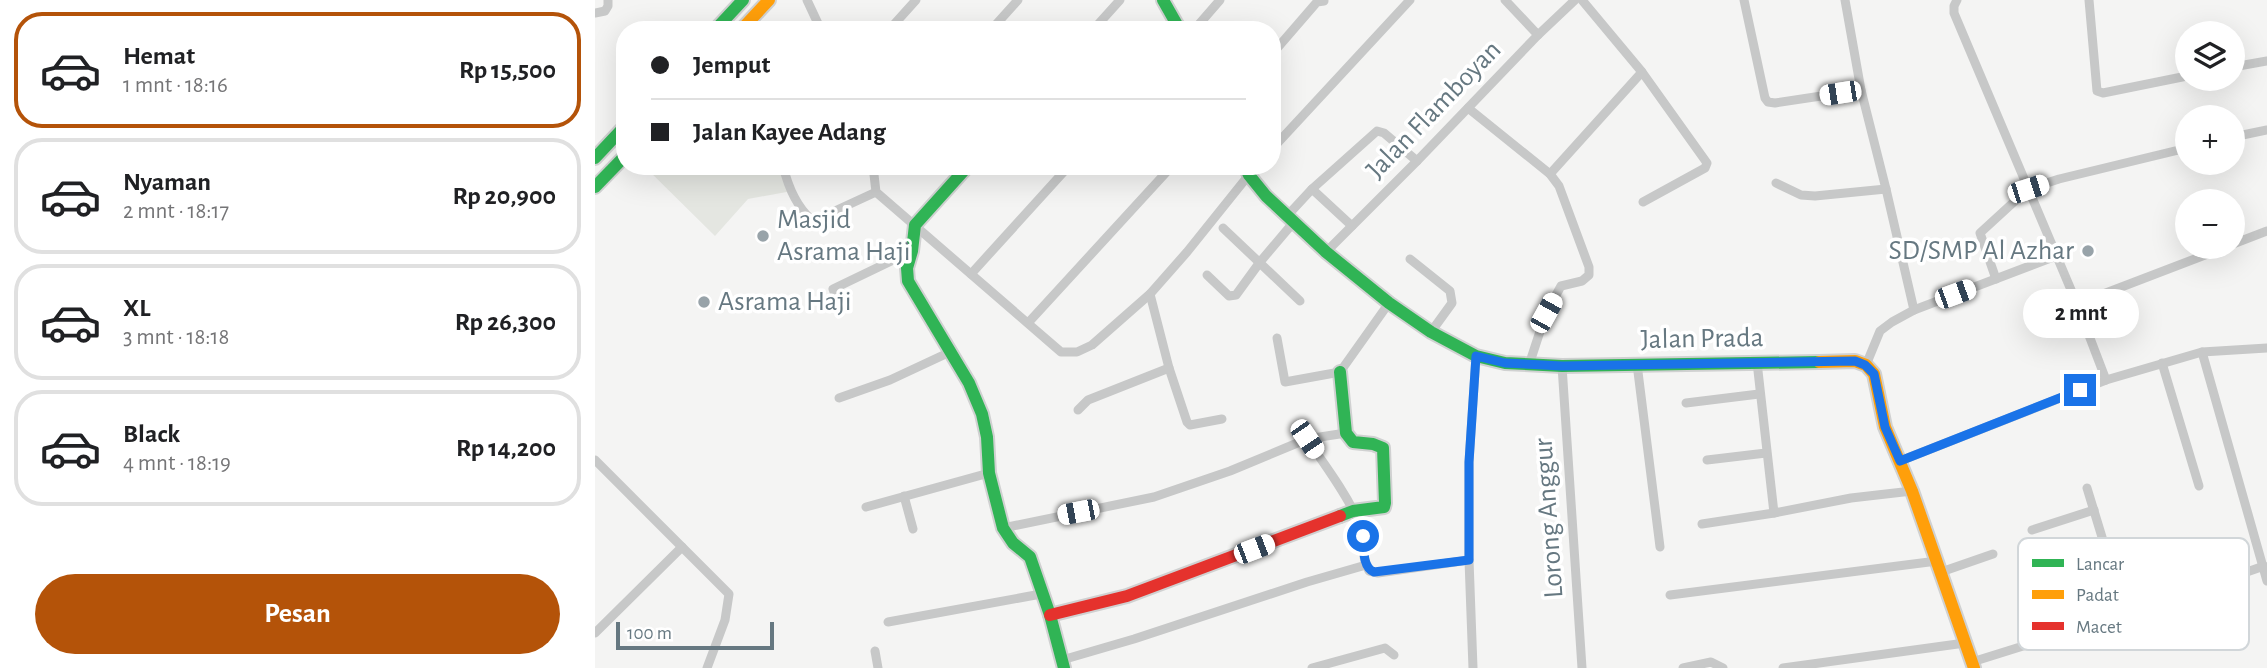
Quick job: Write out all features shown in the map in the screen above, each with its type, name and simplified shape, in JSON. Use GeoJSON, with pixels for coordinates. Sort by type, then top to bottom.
{"type":"FeatureCollection","features":[{"type":"Feature","properties":{"kind":"main road"},"geometry":{"type":"LineString","coordinates":[[723,21],[743,0]]}},
{"type":"Feature","properties":{"kind":"main road"},"geometry":{"type":"LineString","coordinates":[[751,21],[769,0]]}},
{"type":"Feature","properties":{"kind":"main road"},"geometry":{"type":"LineString","coordinates":[[1163,0],[1175,21]]}},
{"type":"Feature","properties":{"kind":"main road"},"geometry":{"type":"LineString","coordinates":[[595,158],[616,136]]}},
{"type":"Feature","properties":{"kind":"main road"},"geometry":{"type":"LineString","coordinates":[[595,187],[616,165]]}},
{"type":"Feature","properties":{"kind":"main road"},"geometry":{"type":"LineString","coordinates":[[960,175],[915,225],[907,268],[908,281],[969,383],[982,414],[987,437],[989,473],[1003,527],[1013,543],[1030,557],[1063,664]]}},
{"type":"Feature","properties":{"kind":"main road","name":"Jalan Prada"},"geometry":{"type":"LineString","coordinates":[[1254,175],[1266,196],[1326,252],[1389,303],[1431,332],[1476,356],[1505,363],[1562,366],[1855,361],[1865,365]]}},
{"type":"Feature","properties":{"kind":"main road"},"geometry":{"type":"LineString","coordinates":[[1865,365],[1874,374],[1885,427],[1912,491],[1973,665]]}},
{"type":"Feature","properties":{"kind":"main road"},"geometry":{"type":"LineString","coordinates":[[1050,615],[1127,596],[1353,511],[1384,507],[1383,448],[1377,444],[1354,444],[1349,440],[1346,433],[1341,372]]}},
{"type":"Feature","properties":{"kind":"street"},"geometry":{"type":"LineString","coordinates":[[595,13],[605,10],[608,0]]}},
{"type":"Feature","properties":{"kind":"street"},"geometry":{"type":"LineString","coordinates":[[807,0],[817,21]]}},
{"type":"Feature","properties":{"kind":"street"},"geometry":{"type":"LineString","coordinates":[[897,21],[916,0]]}},
{"type":"Feature","properties":{"kind":"street"},"geometry":{"type":"LineString","coordinates":[[999,21],[1018,0]]}},
{"type":"Feature","properties":{"kind":"street"},"geometry":{"type":"LineString","coordinates":[[1101,21],[1120,0]]}},
{"type":"Feature","properties":{"kind":"street"},"geometry":{"type":"LineString","coordinates":[[1202,21],[1220,0]]}},
{"type":"Feature","properties":{"kind":"street"},"geometry":{"type":"LineString","coordinates":[[1281,139],[1410,0]]}},
{"type":"Feature","properties":{"kind":"street"},"geometry":{"type":"LineString","coordinates":[[1504,0],[1538,35]]}},
{"type":"Feature","properties":{"kind":"street","name":"Jalan Flamboyan"},"geometry":{"type":"LineString","coordinates":[[1326,252],[1575,0]]}},
{"type":"Feature","properties":{"kind":"street"},"geometry":{"type":"LineString","coordinates":[[1582,0],[1642,72],[1707,163],[1705,168],[1643,202]]}},
{"type":"Feature","properties":{"kind":"street"},"geometry":{"type":"LineString","coordinates":[[1744,0],[1768,103],[1861,90]]}},
{"type":"Feature","properties":{"kind":"street"},"geometry":{"type":"LineString","coordinates":[[1845,0],[1861,90],[1914,310]]}},
{"type":"Feature","properties":{"kind":"street"},"geometry":{"type":"LineString","coordinates":[[1957,0],[1954,13],[2077,304],[2106,380]]}},
{"type":"Feature","properties":{"kind":"street"},"geometry":{"type":"LineString","coordinates":[[2089,0],[2097,91],[2103,93],[2175,78]]}},
{"type":"Feature","properties":{"kind":"street"},"geometry":{"type":"LineString","coordinates":[[1281,44],[1317,2],[1324,1]]}},
{"type":"Feature","properties":{"kind":"street"},"geometry":{"type":"LineString","coordinates":[[2245,65],[2267,61]]}},
{"type":"Feature","properties":{"kind":"street"},"geometry":{"type":"LineString","coordinates":[[1550,174],[1642,72]]}},
{"type":"Feature","properties":{"kind":"street"},"geometry":{"type":"LineString","coordinates":[[1468,108],[1550,174],[1559,186],[1589,267],[1589,275],[1583,281],[1561,286],[1546,313],[1529,365]]}},
{"type":"Feature","properties":{"kind":"street"},"geometry":{"type":"LineString","coordinates":[[2245,135],[2267,130]]}},
{"type":"Feature","properties":{"kind":"street"},"geometry":{"type":"LineString","coordinates":[[1207,275],[1232,297],[1237,295],[1313,189],[1377,131],[1384,133],[1417,161]]}},
{"type":"Feature","properties":{"kind":"street"},"geometry":{"type":"LineString","coordinates":[[1996,279],[1980,233],[2028,189],[2175,151]]}},
{"type":"Feature","properties":{"kind":"street"},"geometry":{"type":"LineString","coordinates":[[785,175],[801,211],[811,219],[824,216],[876,192]]}},
{"type":"Feature","properties":{"kind":"street"},"geometry":{"type":"LineString","coordinates":[[874,175],[876,192],[1061,352],[1077,352],[1092,345],[1150,293],[1187,252],[1245,175]]}},
{"type":"Feature","properties":{"kind":"street"},"geometry":{"type":"LineString","coordinates":[[971,274],[1061,175]]}},
{"type":"Feature","properties":{"kind":"street"},"geometry":{"type":"LineString","coordinates":[[1028,323],[1164,175]]}},
{"type":"Feature","properties":{"kind":"street"},"geometry":{"type":"LineString","coordinates":[[1776,183],[1801,195],[1815,196],[1887,189]]}},
{"type":"Feature","properties":{"kind":"street"},"geometry":{"type":"LineString","coordinates":[[1313,189],[1352,226]]}},
{"type":"Feature","properties":{"kind":"street"},"geometry":{"type":"LineString","coordinates":[[1223,228],[1300,301]]}},
{"type":"Feature","properties":{"kind":"street"},"geometry":{"type":"LineString","coordinates":[[2245,239],[2267,231]]}},
{"type":"Feature","properties":{"kind":"street"},"geometry":{"type":"LineString","coordinates":[[839,306],[833,289],[912,251]]}},
{"type":"Feature","properties":{"kind":"street"},"geometry":{"type":"LineString","coordinates":[[1865,365],[1880,331],[1892,321],[1914,310],[2056,256]]}},
{"type":"Feature","properties":{"kind":"street"},"geometry":{"type":"LineString","coordinates":[[1410,259],[1450,291],[1453,298],[1431,332]]}},
{"type":"Feature","properties":{"kind":"street"},"geometry":{"type":"LineString","coordinates":[[2077,304],[2195,259]]}},
{"type":"Feature","properties":{"kind":"street"},"geometry":{"type":"LineString","coordinates":[[1150,293],[1169,368],[1187,422],[1190,425],[1222,419]]}},
{"type":"Feature","properties":{"kind":"street"},"geometry":{"type":"LineString","coordinates":[[1277,338],[1285,382],[1341,372],[1389,303]]}},
{"type":"Feature","properties":{"kind":"street"},"geometry":{"type":"LineString","coordinates":[[1900,461],[2106,380],[2202,352],[2267,348]]}},
{"type":"Feature","properties":{"kind":"street"},"geometry":{"type":"LineString","coordinates":[[839,398],[890,380],[950,352]]}},
{"type":"Feature","properties":{"kind":"street"},"geometry":{"type":"LineString","coordinates":[[2202,352],[2267,581]]}},
{"type":"Feature","properties":{"kind":"street"},"geometry":{"type":"LineString","coordinates":[[1473,668],[1469,462],[1476,356]]}},
{"type":"Feature","properties":{"kind":"street"},"geometry":{"type":"LineString","coordinates":[[1757,362],[1774,513]]}},
{"type":"Feature","properties":{"kind":"street"},"geometry":{"type":"LineString","coordinates":[[2162,363],[2199,486]]}},
{"type":"Feature","properties":{"kind":"street"},"geometry":{"type":"LineString","coordinates":[[1637,364],[1660,547]]}},
{"type":"Feature","properties":{"kind":"street","name":"Lorong Anggur"},"geometry":{"type":"LineString","coordinates":[[1562,366],[1582,668]]}},
{"type":"Feature","properties":{"kind":"street"},"geometry":{"type":"LineString","coordinates":[[1078,410],[1088,400],[1169,368]]}},
{"type":"Feature","properties":{"kind":"street"},"geometry":{"type":"LineString","coordinates":[[1686,403],[1759,394]]}},
{"type":"Feature","properties":{"kind":"street"},"geometry":{"type":"LineString","coordinates":[[1003,527],[1154,497],[1230,471],[1307,439],[1346,433]]}},
{"type":"Feature","properties":{"kind":"street"},"geometry":{"type":"LineString","coordinates":[[1307,439],[1353,511],[1363,536],[1369,571],[1378,573],[1469,560]]}},
{"type":"Feature","properties":{"kind":"street"},"geometry":{"type":"LineString","coordinates":[[1707,460],[1766,453]]}},
{"type":"Feature","properties":{"kind":"street"},"geometry":{"type":"LineString","coordinates":[[596,464],[729,594],[725,620],[707,668]]}},
{"type":"Feature","properties":{"kind":"street"},"geometry":{"type":"LineString","coordinates":[[866,507],[989,473]]}},
{"type":"Feature","properties":{"kind":"street"},"geometry":{"type":"LineString","coordinates":[[2087,488],[2102,538]]}},
{"type":"Feature","properties":{"kind":"street"},"geometry":{"type":"LineString","coordinates":[[1702,524],[1851,498],[1912,491]]}},
{"type":"Feature","properties":{"kind":"street"},"geometry":{"type":"LineString","coordinates":[[904,496],[913,529]]}},
{"type":"Feature","properties":{"kind":"street"},"geometry":{"type":"LineString","coordinates":[[2032,530],[2094,510]]}},
{"type":"Feature","properties":{"kind":"street"},"geometry":{"type":"LineString","coordinates":[[595,633],[682,547]]}},
{"type":"Feature","properties":{"kind":"street"},"geometry":{"type":"LineString","coordinates":[[1670,595],[1939,567],[1993,554]]}},
{"type":"Feature","properties":{"kind":"street"},"geometry":{"type":"LineString","coordinates":[[1063,664],[1366,565]]}},
{"type":"Feature","properties":{"kind":"street"},"geometry":{"type":"LineString","coordinates":[[2249,571],[2264,566]]}},
{"type":"Feature","properties":{"kind":"street"},"geometry":{"type":"LineString","coordinates":[[888,622],[1041,594]]}},
{"type":"Feature","properties":{"kind":"street"},"geometry":{"type":"LineString","coordinates":[[1783,668],[1965,643]]}},
{"type":"Feature","properties":{"kind":"street"},"geometry":{"type":"LineString","coordinates":[[1312,668],[1385,649],[1389,649],[1394,655]]}},
{"type":"Feature","properties":{"kind":"street"},"geometry":{"type":"LineString","coordinates":[[1973,665],[2018,650]]}},
{"type":"Feature","properties":{"kind":"street"},"geometry":{"type":"LineString","coordinates":[[875,651],[879,668]]}},
{"type":"Feature","properties":{"kind":"street"},"geometry":{"type":"LineString","coordinates":[[1683,668],[1711,662],[1723,668]]}},
{"type":"Feature","properties":{"kind":"shaded area"},"geometry":{"type":"Polygon","coordinates":[[[653,175],[786,175],[792,191],[748,199],[715,236],[653,175]]]}},
{"type":"Feature","properties":{"kind":"traffic: fast"},"geometry":{"type":"LineString","coordinates":[[723,21],[743,0]]}},
{"type":"Feature","properties":{"kind":"traffic: fast"},"geometry":{"type":"LineString","coordinates":[[1163,0],[1175,21]]}},
{"type":"Feature","properties":{"kind":"traffic: fast"},"geometry":{"type":"LineString","coordinates":[[595,158],[616,136]]}},
{"type":"Feature","properties":{"kind":"traffic: fast"},"geometry":{"type":"LineString","coordinates":[[595,187],[616,165]]}},
{"type":"Feature","properties":{"kind":"traffic: fast"},"geometry":{"type":"LineString","coordinates":[[960,175],[915,225],[907,268],[908,281],[969,383],[982,414],[987,437],[989,473],[1003,528],[1013,543],[1030,557],[1050,615],[1064,668]]}},
{"type":"Feature","properties":{"kind":"traffic: fast"},"geometry":{"type":"LineString","coordinates":[[1249,175],[1266,196],[1326,252],[1389,303],[1431,332],[1476,356],[1505,363],[1562,366],[1819,362]]}},
{"type":"Feature","properties":{"kind":"traffic: fast"},"geometry":{"type":"LineString","coordinates":[[1340,372],[1346,433],[1353,442],[1383,448],[1385,503],[1384,507],[1353,511],[1340,516]]}},
{"type":"Feature","properties":{"kind":"traffic: slow"},"geometry":{"type":"LineString","coordinates":[[749,21],[769,0]]}},
{"type":"Feature","properties":{"kind":"traffic: slow"},"geometry":{"type":"LineString","coordinates":[[1819,362],[1855,361],[1866,365],[1874,374],[1885,427],[1912,491],[1974,668]]}},
{"type":"Feature","properties":{"kind":"traffic: jam"},"geometry":{"type":"LineString","coordinates":[[1050,615],[1127,596],[1340,516]]}},
{"type":"Feature","properties":{"kind":"place","name":"Masjid Asrama Haji"},"geometry":{"type":"Point","coordinates":[763,236]}},
{"type":"Feature","properties":{"kind":"place","name":"SD/SMP Al Azhar"},"geometry":{"type":"Point","coordinates":[2088,251]}},
{"type":"Feature","properties":{"kind":"place","name":"Asrama Haji"},"geometry":{"type":"Point","coordinates":[704,302]}},
{"type":"Feature","properties":{"kind":"route"},"geometry":{"type":"LineString","coordinates":[[1363,536],[1369,571],[1378,573],[1469,560],[1469,462],[1476,356],[1505,363],[1562,366],[1855,361],[1865,365],[1874,374],[1885,427],[1900,461],[2080,390]]}}]}
